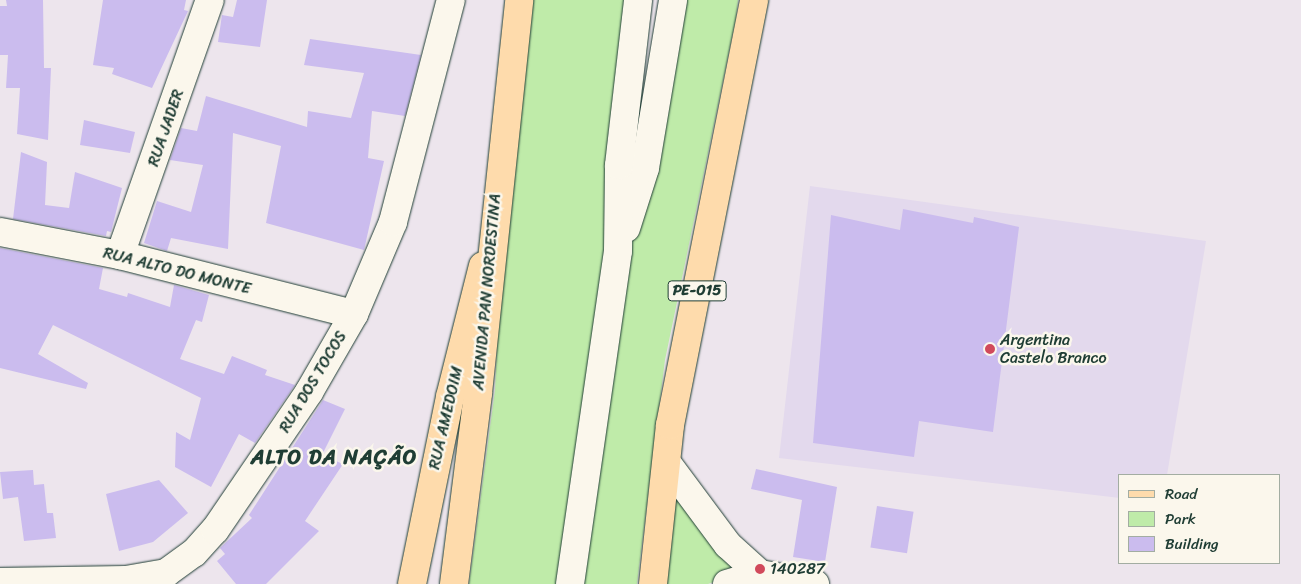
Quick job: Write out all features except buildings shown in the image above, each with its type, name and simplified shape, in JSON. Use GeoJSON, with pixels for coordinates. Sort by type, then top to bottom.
{"type":"FeatureCollection","features":[{"type":"Feature","properties":{"kind":"main road","name":"AVENIDA PAN NORDESTINA"},"geometry":{"type":"LineString","coordinates":[[454,584],[478,393],[493,223],[519,0]]}},
{"type":"Feature","properties":{"kind":"main road","name":"PE-015"},"geometry":{"type":"LineString","coordinates":[[653,584],[670,426],[754,0]]}},
{"type":"Feature","properties":{"kind":"main road","name":"RUA AMEDOIM"},"geometry":{"type":"LineString","coordinates":[[412,584],[416,554],[493,223]]}},
{"type":"Feature","properties":{"kind":"main road"},"geometry":{"type":"LineString","coordinates":[[406,584],[416,554]]}},
{"type":"Feature","properties":{"kind":"street","name":"RUA JADER"},"geometry":{"type":"LineString","coordinates":[[120,255],[210,0]]}},
{"type":"Feature","properties":{"kind":"street","name":"RUA DOS TOCOS"},"geometry":{"type":"LineString","coordinates":[[0,582],[166,578],[194,553],[238,499],[309,392],[354,314],[393,222],[451,0]]}},
{"type":"Feature","properties":{"kind":"street"},"geometry":{"type":"LineString","coordinates":[[570,584],[618,250],[619,165],[638,0]]}},
{"type":"Feature","properties":{"kind":"street"},"geometry":{"type":"LineString","coordinates":[[618,250],[645,168],[673,0]]}},
{"type":"Feature","properties":{"kind":"street","name":"RUA ALTO DO MONTE"},"geometry":{"type":"LineString","coordinates":[[0,232],[120,255],[354,314]]}},
{"type":"Feature","properties":{"kind":"street"},"geometry":{"type":"LineString","coordinates":[[667,463],[724,539],[765,578]]}},
{"type":"Feature","properties":{"kind":"street"},"geometry":{"type":"LineString","coordinates":[[727,584],[765,578],[815,584]]}},
{"type":"Feature","properties":{"kind":"shaded area","name":"Argentina Castelo Branco"},"geometry":{"type":"Polygon","coordinates":[[[810,186],[1206,241],[1167,474],[1118,474],[1118,498],[779,458],[810,186]]]}},
{"type":"Feature","properties":{"kind":"green space"},"geometry":{"type":"Polygon","coordinates":[[[530,0],[630,0],[609,251],[559,584],[469,584],[495,390],[501,259],[530,0]]]}},
{"type":"Feature","properties":{"kind":"green space"},"geometry":{"type":"Polygon","coordinates":[[[677,0],[738,0],[736,18],[665,360],[637,584],[578,584],[618,251],[677,0]]]}},
{"type":"Feature","properties":{"kind":"green space"},"geometry":{"type":"Polygon","coordinates":[[[667,463],[746,571],[708,584],[657,584],[667,463]]]}},
{"type":"Feature","properties":{"kind":"place","name":"Argentina Castelo Branco"},"geometry":{"type":"Point","coordinates":[990,349]}},
{"type":"Feature","properties":{"kind":"place","name":"140287"},"geometry":{"type":"Point","coordinates":[760,569]}},
{"type":"Feature","properties":{"kind":"district","name":"ALTO DA NAÇÃO"},"geometry":{"type":"Point","coordinates":[334,457]}}]}
